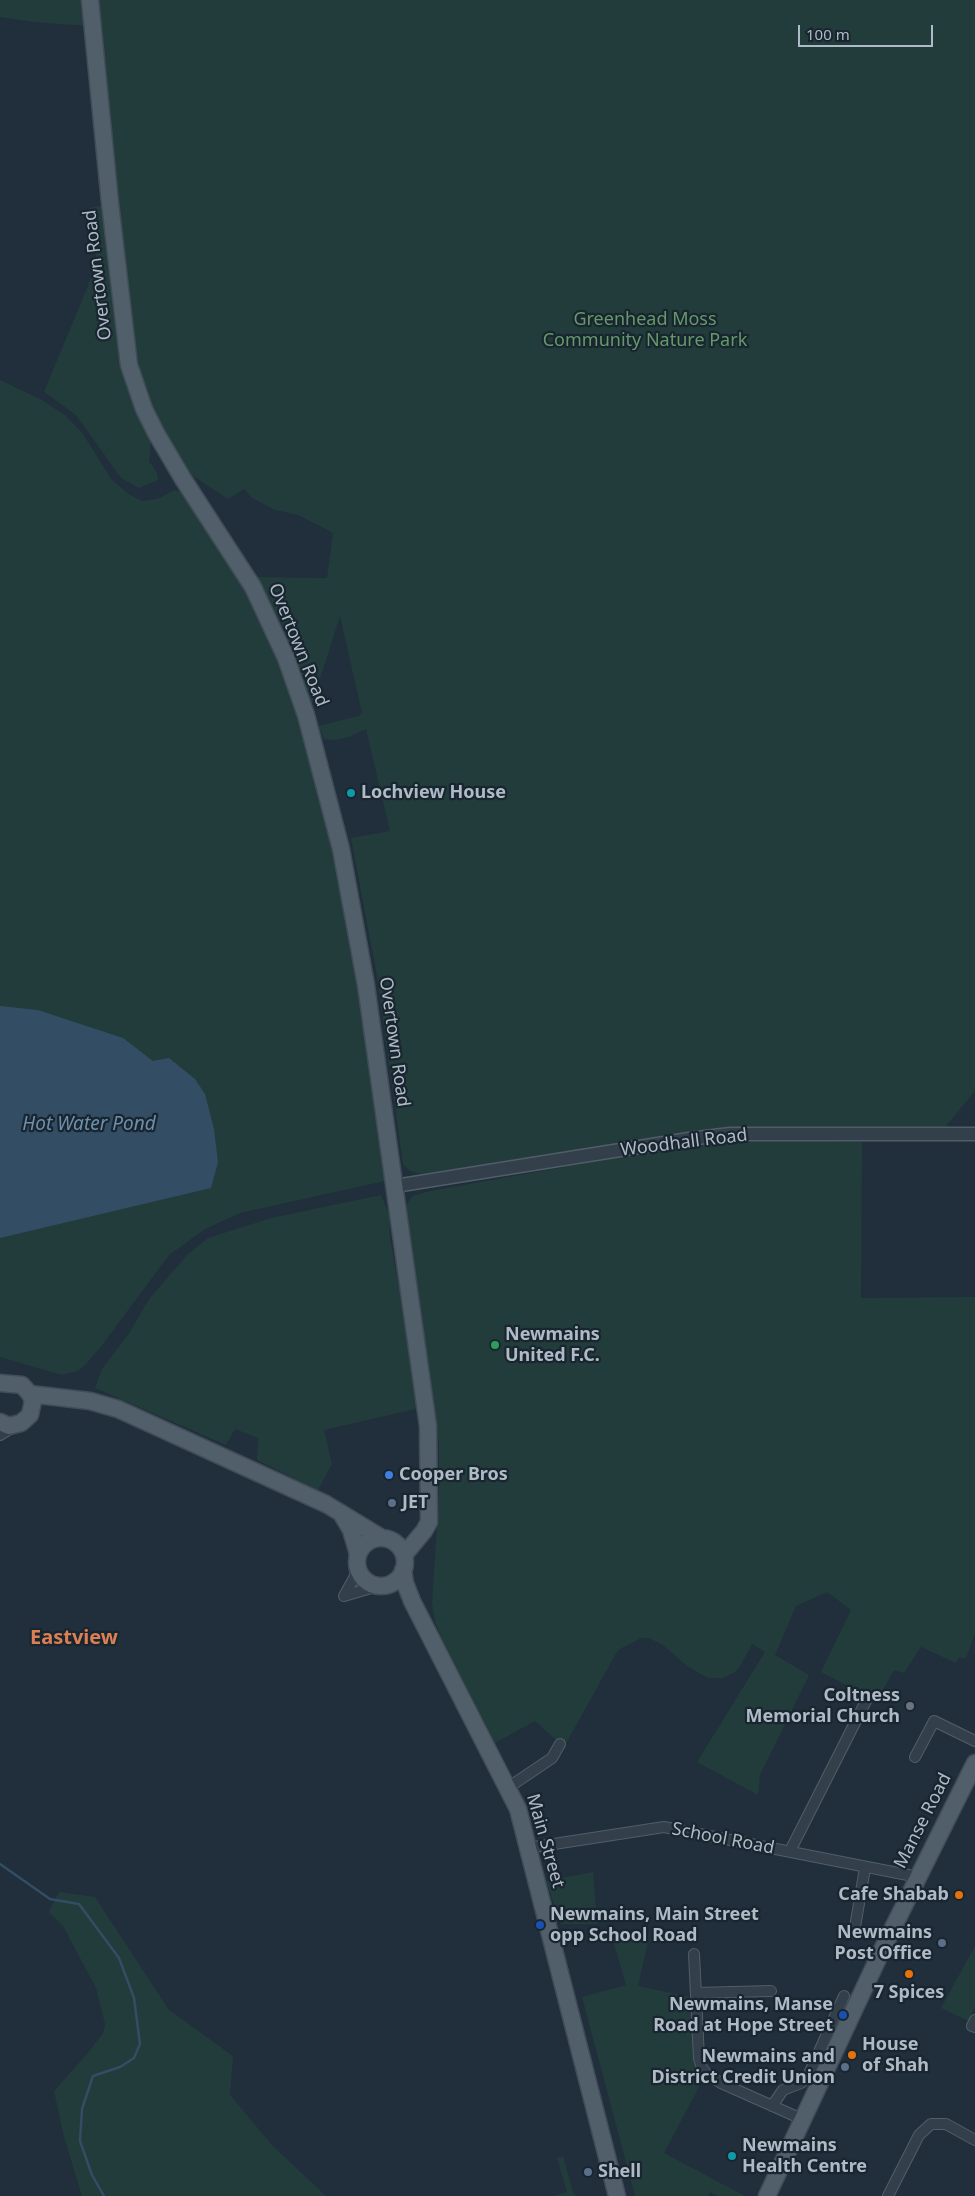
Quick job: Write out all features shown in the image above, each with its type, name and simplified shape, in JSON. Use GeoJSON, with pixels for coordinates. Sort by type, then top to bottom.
{"type":"FeatureCollection","features":[{"type":"Feature","properties":{"kind":"main road","name":"Overtown Road"},"geometry":{"type":"LineString","coordinates":[[90,0],[110,203],[129,365],[144,409],[156,433],[182,479],[253,587],[286,658],[306,716],[341,849],[366,985],[428,1426],[429,1522],[404,1562]]}},
{"type":"Feature","properties":{"kind":"main road"},"geometry":{"type":"LineString","coordinates":[[2,1384],[22,1385],[31,1402],[26,1420],[8,1424]]}},
{"type":"Feature","properties":{"kind":"main road"},"geometry":{"type":"LineString","coordinates":[[31,1402],[70,1399],[98,1402],[118,1409],[237,1462],[339,1511],[396,1543],[404,1562],[396,1580],[381,1586]]}},
{"type":"Feature","properties":{"kind":"main road"},"geometry":{"type":"LineString","coordinates":[[339,1511],[351,1530],[365,1580],[404,1593],[412,1600]]}},
{"type":"Feature","properties":{"kind":"main road"},"geometry":{"type":"LineString","coordinates":[[358,1560],[367,1542],[386,1538],[400,1541],[419,1537]]}},
{"type":"Feature","properties":{"kind":"main road","name":"Main Street"},"geometry":{"type":"LineString","coordinates":[[404,1562],[405,1583],[412,1600],[509,1787],[518,1809],[618,2196]]}},
{"type":"Feature","properties":{"kind":"main road","name":"Manse Road"},"geometry":{"type":"LineString","coordinates":[[767,2196],[918,1877],[975,1763]]}},
{"type":"Feature","properties":{"kind":"street","name":"Woodhall Road"},"geometry":{"type":"LineString","coordinates":[[395,1186],[730,1134],[975,1134]]}},
{"type":"Feature","properties":{"kind":"street"},"geometry":{"type":"LineString","coordinates":[[0,1435],[8,1424]]}},
{"type":"Feature","properties":{"kind":"street"},"geometry":{"type":"LineString","coordinates":[[358,1560],[354,1578],[344,1596],[381,1586]]}},
{"type":"Feature","properties":{"kind":"street"},"geometry":{"type":"LineString","coordinates":[[790,1851],[867,1699]]}},
{"type":"Feature","properties":{"kind":"street"},"geometry":{"type":"LineString","coordinates":[[915,1757],[934,1721],[975,1741]]}},
{"type":"Feature","properties":{"kind":"street"},"geometry":{"type":"LineString","coordinates":[[509,1787],[530,1775],[552,1758],[560,1744]]}},
{"type":"Feature","properties":{"kind":"street","name":"School Road"},"geometry":{"type":"LineString","coordinates":[[528,1848],[664,1827],[918,1877]]}},
{"type":"Feature","properties":{"kind":"street"},"geometry":{"type":"LineString","coordinates":[[854,1933],[865,1868]]}},
{"type":"Feature","properties":{"kind":"street"},"geometry":{"type":"LineString","coordinates":[[694,1954],[699,2058],[702,2068],[707,2074],[721,2083],[804,2120]]}},
{"type":"Feature","properties":{"kind":"street"},"geometry":{"type":"LineString","coordinates":[[696,1994],[771,1991]]}},
{"type":"Feature","properties":{"kind":"street"},"geometry":{"type":"LineString","coordinates":[[772,2106],[783,2090],[801,2082],[808,2076],[844,1996]]}},
{"type":"Feature","properties":{"kind":"street"},"geometry":{"type":"LineString","coordinates":[[975,2020],[972,2026],[975,2027]]}},
{"type":"Feature","properties":{"kind":"street"},"geometry":{"type":"LineString","coordinates":[[888,2196],[919,2135],[931,2124],[946,2124],[975,2140]]}},
{"type":"Feature","properties":{"kind":"green space"},"geometry":{"type":"Polygon","coordinates":[[[0,0],[85,0],[86,26],[0,17],[0,0]]]}},
{"type":"Feature","properties":{"kind":"green space","name":"Greenhead Moss Community Nature Park"},"geometry":{"type":"Polygon","coordinates":[[[98,0],[975,0],[975,1091],[945,1127],[751,1127],[698,1132],[422,1174],[410,1171],[403,1164],[377,976],[351,838],[390,831],[366,729],[349,737],[334,740],[324,739],[318,726],[359,716],[362,713],[340,616],[311,707],[284,630],[258,577],[327,578],[333,533],[298,515],[275,510],[252,498],[244,489],[228,499],[187,472],[152,409],[140,371],[135,341],[113,155],[98,0]]]}},
{"type":"Feature","properties":{"kind":"green space"},"geometry":{"type":"Polygon","coordinates":[[[104,205],[115,325],[123,368],[151,441],[149,461],[157,473],[158,480],[139,488],[121,478],[76,415],[44,392],[97,264],[89,208],[104,205]]]}},
{"type":"Feature","properties":{"kind":"green space"},"geometry":{"type":"Polygon","coordinates":[[[0,380],[42,400],[66,416],[83,434],[111,479],[130,495],[143,501],[157,499],[175,490],[180,492],[229,560],[253,603],[273,646],[296,708],[329,826],[344,901],[373,1077],[385,1181],[240,1213],[205,1229],[169,1255],[86,1364],[78,1371],[62,1375],[0,1357],[0,380]]]}},
{"type":"Feature","properties":{"kind":"green space"},"geometry":{"type":"Polygon","coordinates":[[[755,1139],[862,1142],[861,1298],[975,1297],[975,1634],[966,1658],[959,1657],[956,1663],[921,1647],[904,1673],[894,1670],[877,1701],[821,1672],[851,1610],[827,1592],[796,1606],[775,1655],[809,1675],[760,1775],[758,1795],[697,1762],[765,1652],[752,1644],[735,1672],[723,1678],[708,1678],[687,1666],[663,1645],[649,1638],[641,1638],[618,1650],[564,1747],[535,1721],[495,1743],[435,1622],[432,1603],[439,1496],[439,1444],[405,1214],[408,1202],[413,1196],[430,1191],[670,1149],[755,1139]]]}},
{"type":"Feature","properties":{"kind":"green space"},"geometry":{"type":"Polygon","coordinates":[[[381,1195],[389,1214],[390,1237],[420,1408],[324,1430],[332,1464],[318,1490],[257,1460],[258,1438],[235,1429],[226,1445],[95,1388],[102,1369],[130,1332],[149,1299],[188,1254],[208,1238],[271,1218],[381,1195]]]}},
{"type":"Feature","properties":{"kind":"green space"},"geometry":{"type":"Polygon","coordinates":[[[593,1872],[597,1924],[561,1924],[546,1881],[593,1872]]]}},
{"type":"Feature","properties":{"kind":"green space"},"geometry":{"type":"Polygon","coordinates":[[[59,1892],[95,1897],[169,2010],[233,2056],[230,2095],[272,2145],[326,2196],[82,2196],[64,2137],[54,2091],[103,2033],[105,2024],[96,1988],[63,1926],[49,1912],[59,1892]]]}},
{"type":"Feature","properties":{"kind":"green space"},"geometry":{"type":"Polygon","coordinates":[[[615,1932],[650,1933],[638,1986],[690,1997],[694,2007],[699,2087],[664,2153],[745,2196],[718,2196],[710,2192],[708,2196],[635,2196],[582,1997],[626,1985],[611,1934],[615,1932]]]}},
{"type":"Feature","properties":{"kind":"green space"},"geometry":{"type":"Polygon","coordinates":[[[975,1946],[975,2008],[968,2021],[941,2008],[975,1946]]]}},
{"type":"Feature","properties":{"kind":"green space"},"geometry":{"type":"Polygon","coordinates":[[[563,2156],[573,2192],[576,2196],[553,2196],[567,2192],[557,2158],[563,2156]]]}},
{"type":"Feature","properties":{"kind":"water","name":"Hot Water Pond"},"geometry":{"type":"Polygon","coordinates":[[[0,1006],[38,1010],[123,1038],[153,1061],[169,1058],[195,1079],[205,1094],[214,1129],[218,1162],[211,1188],[0,1238],[0,1006]]]}},
{"type":"Feature","properties":{"kind":"waterway"},"geometry":{"type":"LineString","coordinates":[[0,1864],[50,1899],[79,1904],[119,1958],[134,1998],[140,2044],[134,2058],[120,2067],[93,2076],[82,2109],[80,2141],[92,2175],[104,2196]]}},
{"type":"Feature","properties":{"kind":"place","name":"Lochview House"},"geometry":{"type":"Point","coordinates":[351,793]}},
{"type":"Feature","properties":{"kind":"place","name":"Newmains United F.C."},"geometry":{"type":"Point","coordinates":[495,1345]}},
{"type":"Feature","properties":{"kind":"place","name":"Cooper Bros"},"geometry":{"type":"Point","coordinates":[389,1475]}},
{"type":"Feature","properties":{"kind":"place","name":"JET"},"geometry":{"type":"Point","coordinates":[392,1503]}},
{"type":"Feature","properties":{"kind":"place","name":"Coltness Memorial Church"},"geometry":{"type":"Point","coordinates":[910,1706]}},
{"type":"Feature","properties":{"kind":"place","name":"Cafe Shabab"},"geometry":{"type":"Point","coordinates":[959,1895]}},
{"type":"Feature","properties":{"kind":"place","name":"Newmains, Main Street opp School Road"},"geometry":{"type":"Point","coordinates":[540,1925]}},
{"type":"Feature","properties":{"kind":"place","name":"Newmains Post Office"},"geometry":{"type":"Point","coordinates":[942,1943]}},
{"type":"Feature","properties":{"kind":"place","name":"7 Spices"},"geometry":{"type":"Point","coordinates":[909,1974]}},
{"type":"Feature","properties":{"kind":"place","name":"Newmains, Manse Road at Hope Street"},"geometry":{"type":"Point","coordinates":[843,2015]}},
{"type":"Feature","properties":{"kind":"place","name":"House of Shah"},"geometry":{"type":"Point","coordinates":[852,2055]}},
{"type":"Feature","properties":{"kind":"place","name":"Newmains and District Credit Union"},"geometry":{"type":"Point","coordinates":[845,2067]}},
{"type":"Feature","properties":{"kind":"place","name":"Newmains Health Centre"},"geometry":{"type":"Point","coordinates":[732,2156]}},
{"type":"Feature","properties":{"kind":"place","name":"Shell"},"geometry":{"type":"Point","coordinates":[588,2172]}},
{"type":"Feature","properties":{"kind":"district","name":"Eastview"},"geometry":{"type":"Point","coordinates":[74,1638]}}]}
